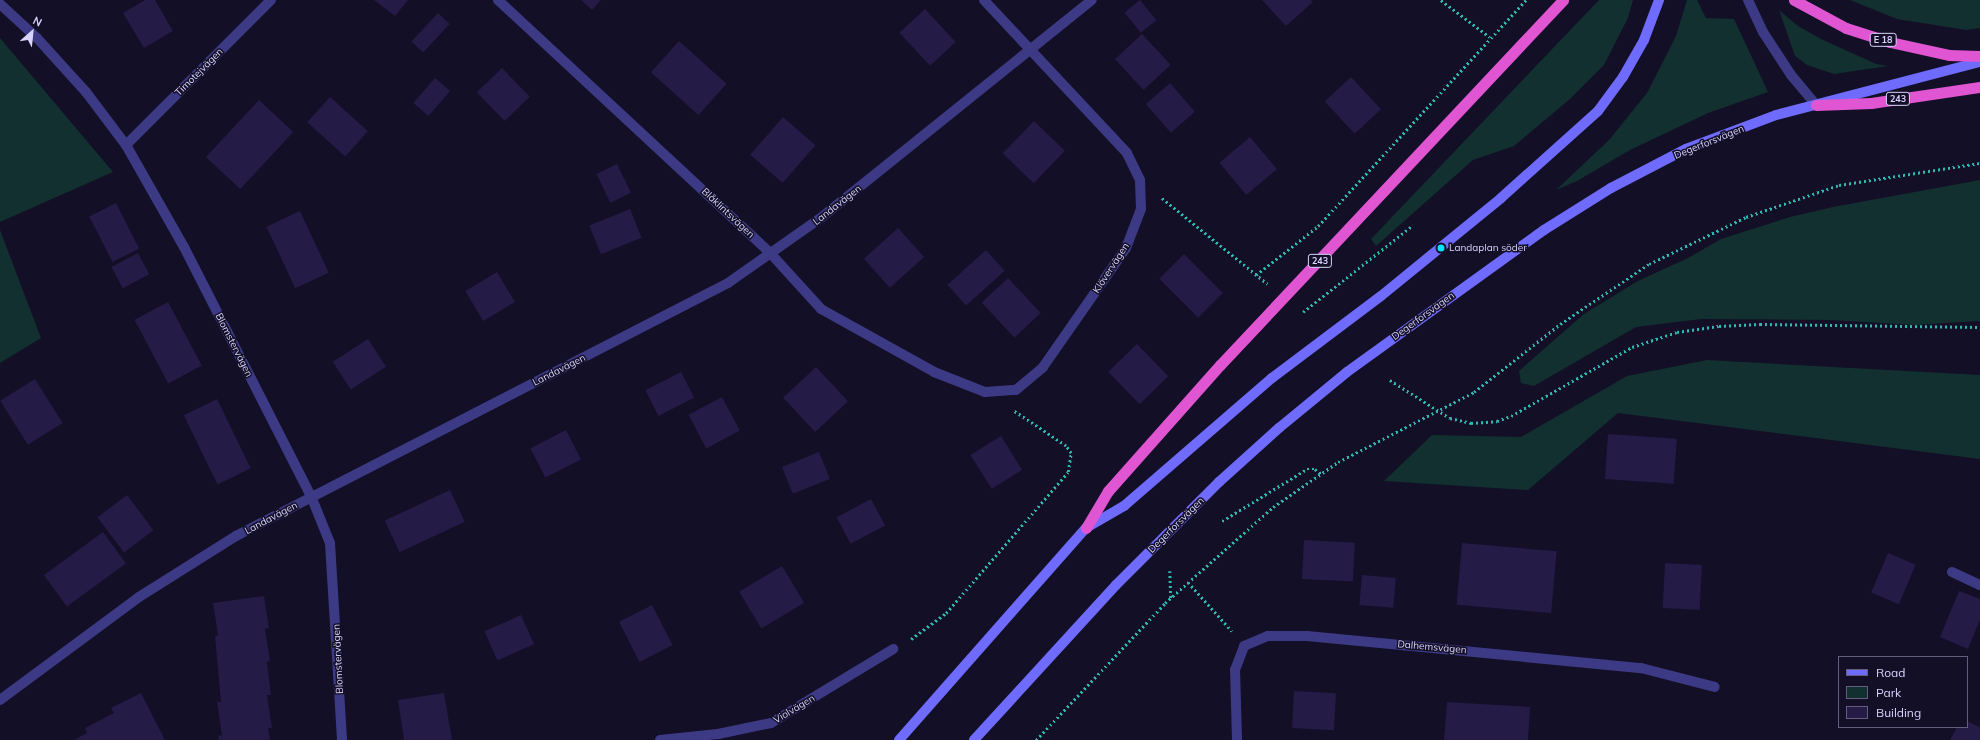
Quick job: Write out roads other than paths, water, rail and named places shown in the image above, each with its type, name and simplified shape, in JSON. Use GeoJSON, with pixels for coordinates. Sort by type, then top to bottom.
{"type":"FeatureCollection","features":[{"type":"Feature","properties":{"kind":"highway","name":"243"},"geometry":{"type":"LineString","coordinates":[[1086,528],[1108,491],[1220,365],[1563,0]]}},
{"type":"Feature","properties":{"kind":"highway","name":"E 18"},"geometry":{"type":"LineString","coordinates":[[1794,0],[1846,28],[1890,42],[1949,55],[1980,56]]}},
{"type":"Feature","properties":{"kind":"highway","name":"243"},"geometry":{"type":"LineString","coordinates":[[1816,105],[1871,103],[1980,87]]}},
{"type":"Feature","properties":{"kind":"main road"},"geometry":{"type":"LineString","coordinates":[[899,740],[1086,528],[1124,506],[1272,378],[1381,296],[1501,198],[1598,111],[1623,77],[1644,40],[1659,0]]}},
{"type":"Feature","properties":{"kind":"main road","name":"Degerforsvägen"},"geometry":{"type":"LineString","coordinates":[[974,740],[1116,585],[1219,482],[1279,428],[1347,372],[1544,230],[1611,188],[1686,149],[1776,116],[1980,62]]}},
{"type":"Feature","properties":{"kind":"street","name":"Timotejvägen"},"geometry":{"type":"LineString","coordinates":[[126,145],[271,0]]}},
{"type":"Feature","properties":{"kind":"street","name":"Blåklintsvägen"},"geometry":{"type":"LineString","coordinates":[[498,0],[772,254],[821,309],[934,372],[983,392]]}},
{"type":"Feature","properties":{"kind":"street","name":"Klövervägen"},"geometry":{"type":"LineString","coordinates":[[983,392],[1016,390],[1043,368],[1126,248],[1142,209],[1140,180],[1127,153],[1032,49],[984,0]]}},
{"type":"Feature","properties":{"kind":"street","name":"Landavägen"},"geometry":{"type":"LineString","coordinates":[[0,700],[139,597],[199,558],[311,496],[728,283],[772,254],[822,217],[1092,0]]}},
{"type":"Feature","properties":{"kind":"street"},"geometry":{"type":"LineString","coordinates":[[1748,0],[1763,32],[1816,105]]}},
{"type":"Feature","properties":{"kind":"street","name":"Blomstervägen"},"geometry":{"type":"LineString","coordinates":[[0,4],[37,38],[86,92],[126,145],[184,247],[311,496],[330,543],[342,740]]}},
{"type":"Feature","properties":{"kind":"street"},"geometry":{"type":"LineString","coordinates":[[1952,572],[1980,585]]}},
{"type":"Feature","properties":{"kind":"street","name":"Dalhemsvägen"},"geometry":{"type":"LineString","coordinates":[[1237,740],[1235,670],[1244,646],[1268,636],[1306,636],[1641,668],[1714,687]]}},
{"type":"Feature","properties":{"kind":"street","name":"Violvägen"},"geometry":{"type":"LineString","coordinates":[[660,740],[718,734],[771,723],[893,649]]}},
{"type":"Feature","properties":{"kind":"place","name":"Landaplan söder"},"geometry":{"type":"Point","coordinates":[1441,248]}}]}
